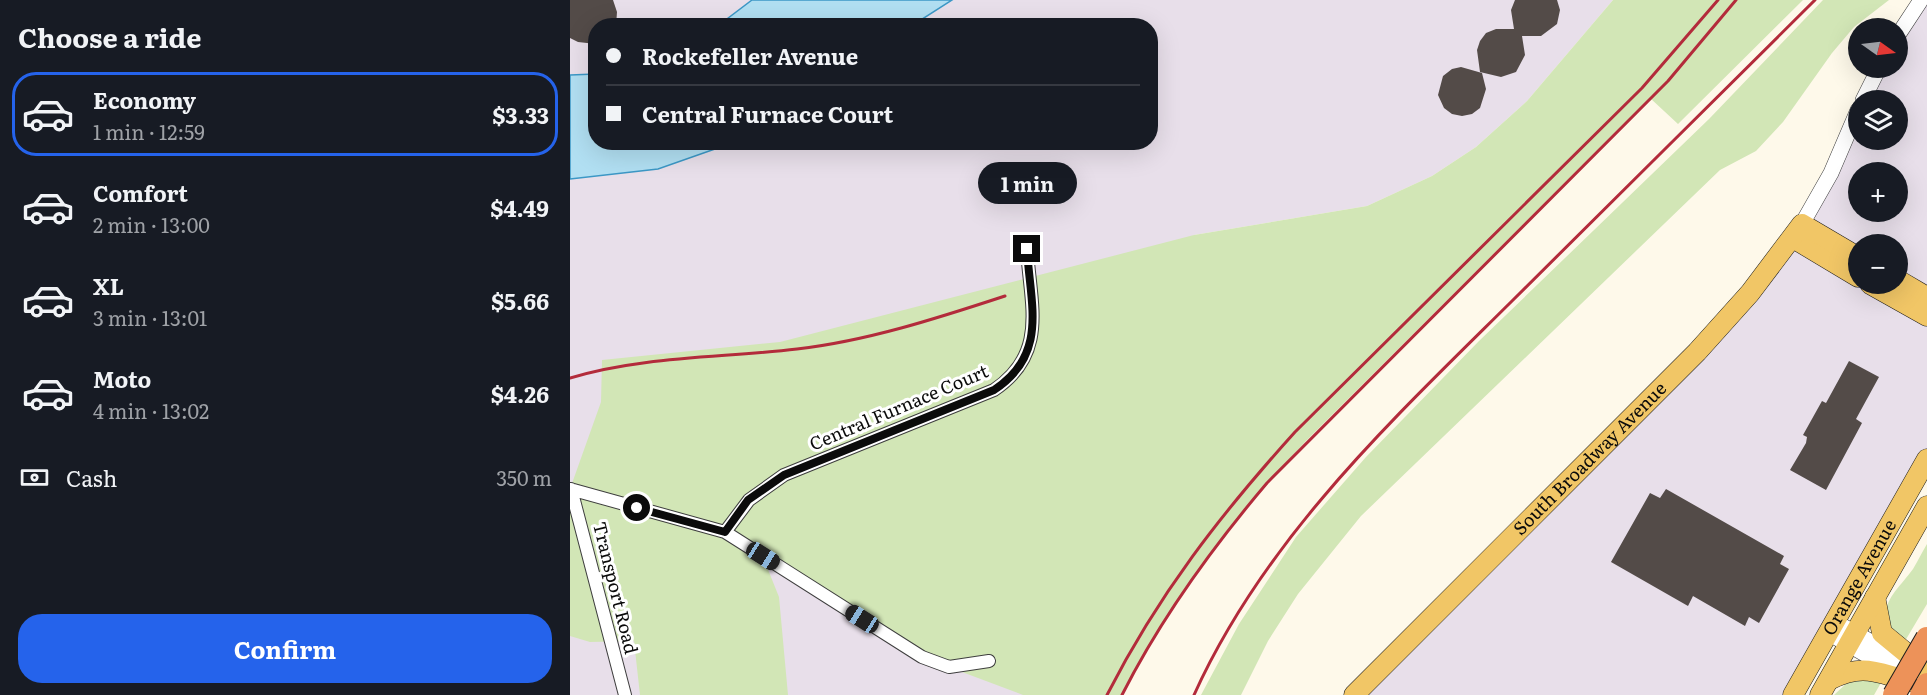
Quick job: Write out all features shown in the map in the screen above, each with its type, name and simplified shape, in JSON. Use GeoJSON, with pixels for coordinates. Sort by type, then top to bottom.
{"type":"FeatureCollection","features":[{"type":"Feature","properties":{"kind":"highway"},"geometry":{"type":"LineString","coordinates":[[1894,695],[1927,638]]}},
{"type":"Feature","properties":{"kind":"main road"},"geometry":{"type":"LineString","coordinates":[[1797,231],[1848,253]]}},
{"type":"Feature","properties":{"kind":"main road"},"geometry":{"type":"LineString","coordinates":[[1797,231],[1848,269]]}},
{"type":"Feature","properties":{"kind":"main road","name":"South Broadway Avenue"},"geometry":{"type":"LineString","coordinates":[[1360,689],[1660,390],[1750,293],[1797,231]]}},
{"type":"Feature","properties":{"kind":"main road"},"geometry":{"type":"LineString","coordinates":[[1908,286],[1927,297]]}},
{"type":"Feature","properties":{"kind":"main road"},"geometry":{"type":"LineString","coordinates":[[1888,294],[1927,316]]}},
{"type":"Feature","properties":{"kind":"main road","name":"Orange Avenue"},"geometry":{"type":"LineString","coordinates":[[1793,695],[1927,459]]}},
{"type":"Feature","properties":{"kind":"main road","name":"Orange Avenue"},"geometry":{"type":"LineString","coordinates":[[1825,688],[1927,506]]}},
{"type":"Feature","properties":{"kind":"main road"},"geometry":{"type":"LineString","coordinates":[[1875,597],[1882,633],[1924,685]]}},
{"type":"Feature","properties":{"kind":"main road"},"geometry":{"type":"LineString","coordinates":[[1825,688],[1851,670],[1863,669],[1924,685]]}},
{"type":"Feature","properties":{"kind":"street"},"geometry":{"type":"LineString","coordinates":[[1908,20],[1921,0]]}},
{"type":"Feature","properties":{"kind":"street"},"geometry":{"type":"LineString","coordinates":[[1797,231],[1831,173],[1848,133]]}},
{"type":"Feature","properties":{"kind":"street","name":"Central Furnace Court"},"geometry":{"type":"LineString","coordinates":[[725,532],[748,500],[784,475],[994,390],[1008,381],[1025,358],[1034,320],[1027,249]]}},
{"type":"Feature","properties":{"kind":"street"},"geometry":{"type":"LineString","coordinates":[[571,489],[725,532],[922,657],[949,668],[989,661]]}},
{"type":"Feature","properties":{"kind":"street","name":"Transport Road"},"geometry":{"type":"LineString","coordinates":[[571,489],[625,695]]}},
{"type":"Feature","properties":{"kind":"street"},"geometry":{"type":"LineString","coordinates":[[1831,627],[1924,685]]}},
{"type":"Feature","properties":{"kind":"shaded area"},"geometry":{"type":"Polygon","coordinates":[[[570,0],[1613,0],[1527,101],[1476,147],[1432,176],[1367,206],[1194,235],[1040,695],[570,695],[570,0]]]}},
{"type":"Feature","properties":{"kind":"shaded area"},"geometry":{"type":"Polygon","coordinates":[[[1927,0],[1927,459],[1793,695],[1354,695],[1777,260],[1848,129],[1848,150],[1908,150],[1908,90],[1868,90],[1874,78],[1908,78],[1908,23],[1927,0]]]}},
{"type":"Feature","properties":{"kind":"green space"},"geometry":{"type":"Polygon","coordinates":[[[1613,0],[1803,0],[1678,124],[1650,98],[1306,441],[1279,470],[1205,561],[1161,626],[1122,695],[1023,695],[922,657],[763,557],[779,597],[788,695],[640,695],[634,641],[590,642],[570,636],[570,489],[601,402],[602,360],[780,342],[1194,235],[1367,206],[1432,176],[1476,147],[1527,101],[1613,0]]]}},
{"type":"Feature","properties":{"kind":"green space"},"geometry":{"type":"Polygon","coordinates":[[[1823,0],[1889,0],[1866,18],[1848,18],[1848,34],[1783,122],[1756,151],[1720,170],[1361,516],[1298,594],[1268,641],[1241,695],[1201,695],[1239,624],[1296,537],[1366,457],[1479,341],[1709,119],[1823,0]]]}},
{"type":"Feature","properties":{"kind":"green space"},"geometry":{"type":"Polygon","coordinates":[[[1927,544],[1927,604],[1905,641],[1888,621],[1886,612],[1892,595],[1913,569],[1927,544]]]}},
{"type":"Feature","properties":{"kind":"green space"},"geometry":{"type":"Polygon","coordinates":[[[1851,679],[1882,681],[1874,695],[1834,695],[1851,679]]]}},
{"type":"Feature","properties":{"kind":"water"},"geometry":{"type":"Polygon","coordinates":[[[752,0],[952,0],[924,18],[728,18],[752,0]]]}},
{"type":"Feature","properties":{"kind":"water"},"geometry":{"type":"Polygon","coordinates":[[[588,74],[588,150],[712,150],[658,169],[570,179],[570,75],[588,74]]]}},
{"type":"Feature","properties":{"kind":"building"},"geometry":{"type":"Polygon","coordinates":[[[570,0],[613,0],[617,18],[588,18],[588,43],[570,38],[570,0]]]}},
{"type":"Feature","properties":{"kind":"building"},"geometry":{"type":"Polygon","coordinates":[[[1515,0],[1557,0],[1560,10],[1557,24],[1541,36],[1522,36],[1525,55],[1516,72],[1501,77],[1480,72],[1477,50],[1480,41],[1486,33],[1496,29],[1514,29],[1511,10],[1515,0]]]}},
{"type":"Feature","properties":{"kind":"building"},"geometry":{"type":"Polygon","coordinates":[[[1461,67],[1482,73],[1486,89],[1480,108],[1472,114],[1462,116],[1452,114],[1444,108],[1438,95],[1443,76],[1452,69],[1461,67]]]}},
{"type":"Feature","properties":{"kind":"building"},"geometry":{"type":"Polygon","coordinates":[[[1849,361],[1879,377],[1856,419],[1862,423],[1826,490],[1790,470],[1806,443],[1807,437],[1803,435],[1822,401],[1826,403],[1849,361]]]}},
{"type":"Feature","properties":{"kind":"building"},"geometry":{"type":"Polygon","coordinates":[[[1666,489],[1784,556],[1780,564],[1789,569],[1759,623],[1749,617],[1745,626],[1693,596],[1688,606],[1611,562],[1650,493],[1660,498],[1666,489]]]}},
{"type":"Feature","properties":{"kind":"railway"},"geometry":{"type":"LineString","coordinates":[[1107,695],[1147,623],[1169,590],[1216,525],[1267,463],[1295,432],[1642,88],[1718,0]]}},
{"type":"Feature","properties":{"kind":"railway"},"geometry":{"type":"LineString","coordinates":[[1122,695],[1170,611],[1226,533],[1267,483],[1668,81],[1736,0]]}},
{"type":"Feature","properties":{"kind":"railway"},"geometry":{"type":"LineString","coordinates":[[1194,695],[1223,638],[1257,584],[1334,484],[1421,392],[1815,0]]}},
{"type":"Feature","properties":{"kind":"railway"},"geometry":{"type":"LineString","coordinates":[[570,378],[626,365],[797,349],[850,340],[876,335],[1005,296]]}},
{"type":"Feature","properties":{"kind":"route"},"geometry":{"type":"LineString","coordinates":[[637,508],[725,532],[748,500],[784,475],[994,390],[1008,381],[1018,371],[1025,358],[1034,320],[1027,249]]}}]}
